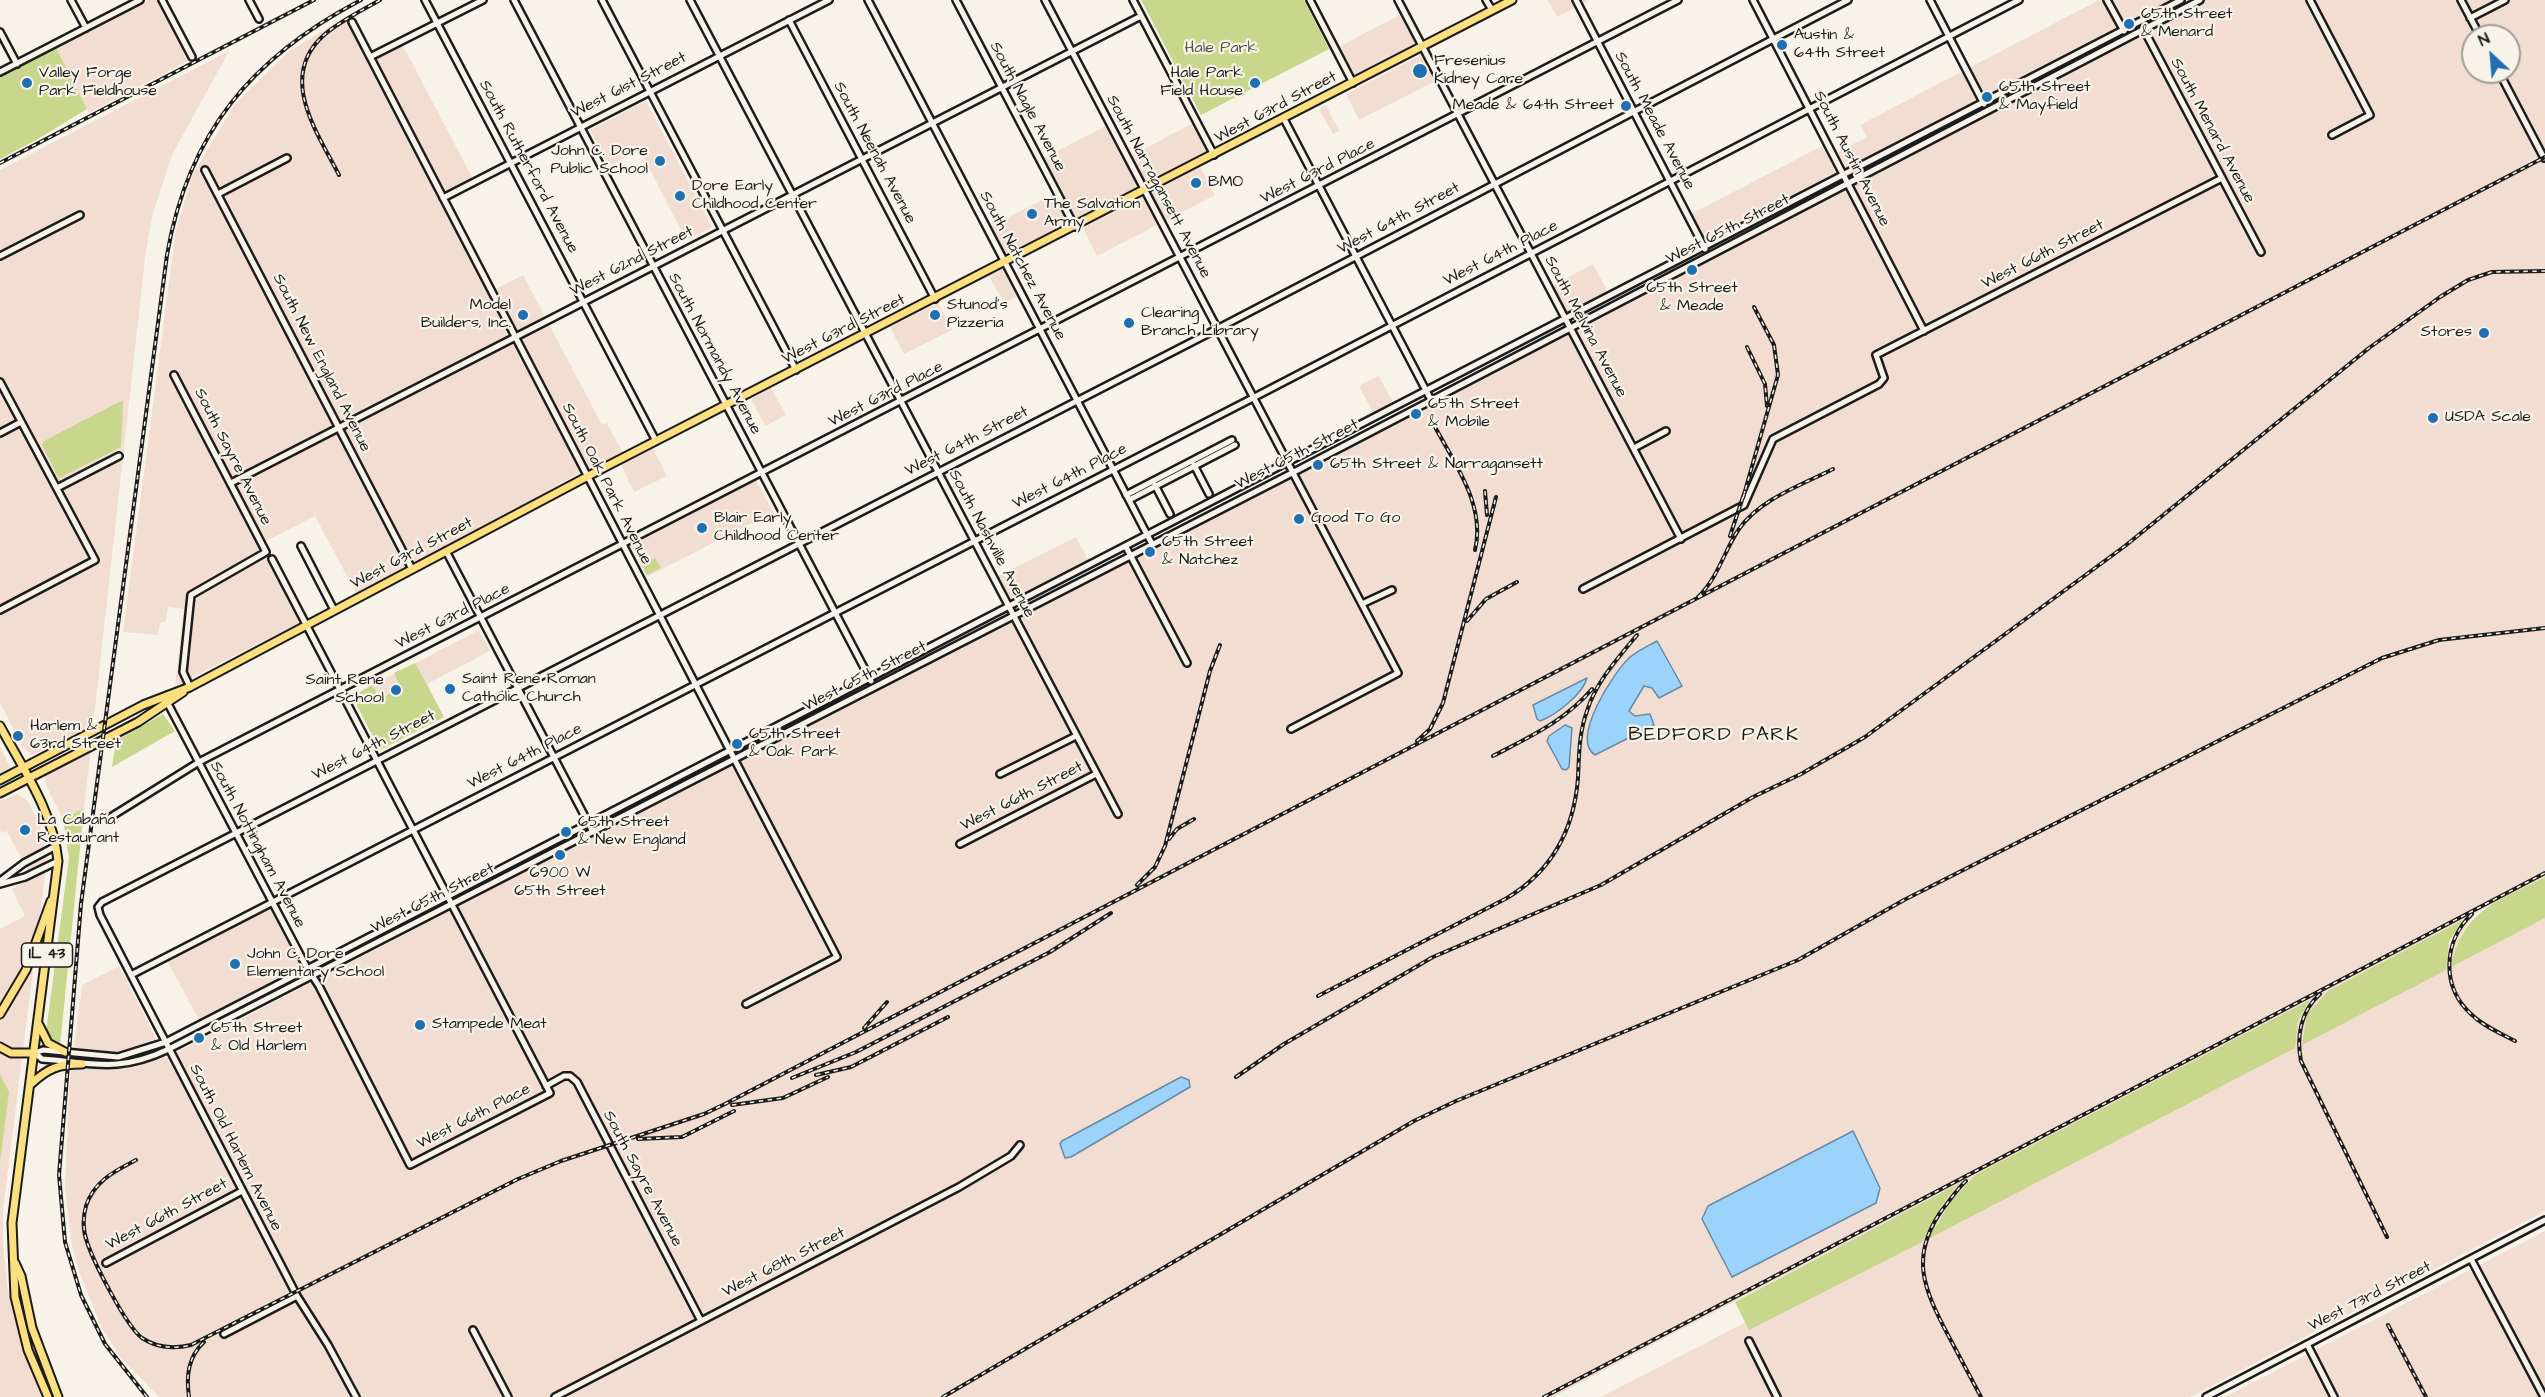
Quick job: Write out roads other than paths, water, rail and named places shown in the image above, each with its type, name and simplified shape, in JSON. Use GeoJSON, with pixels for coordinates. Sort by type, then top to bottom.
{"type":"FeatureCollection","features":[{"type":"Feature","properties":{"kind":"main road","name":"West 63rd Street"},"geometry":{"type":"LineString","coordinates":[[0,793],[190,687],[588,476],[1145,192],[1512,0]]}},
{"type":"Feature","properties":{"kind":"main road","name":"West 63rd Street"},"geometry":{"type":"LineString","coordinates":[[0,780],[166,700]]}},
{"type":"Feature","properties":{"kind":"main road","name":"IL 43"},"geometry":{"type":"LineString","coordinates":[[0,726],[45,810],[58,861],[13,1205],[12,1278],[28,1350],[48,1397]]}},
{"type":"Feature","properties":{"kind":"main road"},"geometry":{"type":"LineString","coordinates":[[0,1014],[33,955],[55,887]]}},
{"type":"Feature","properties":{"kind":"main road"},"geometry":{"type":"LineString","coordinates":[[38,1023],[48,1043],[65,1052]]}},
{"type":"Feature","properties":{"kind":"main road"},"geometry":{"type":"LineString","coordinates":[[0,1047],[11,1053],[34,1053]]}},
{"type":"Feature","properties":{"kind":"main road"},"geometry":{"type":"LineString","coordinates":[[30,1084],[55,1066],[82,1064]]}},
{"type":"Feature","properties":{"kind":"main road","name":"IL 43"},"geometry":{"type":"LineString","coordinates":[[14,1261],[21,1276],[38,1347],[58,1397]]}},
{"type":"Feature","properties":{"kind":"street"},"geometry":{"type":"LineString","coordinates":[[71,0],[86,28]]}},
{"type":"Feature","properties":{"kind":"street"},"geometry":{"type":"LineString","coordinates":[[0,72],[140,0]]}},
{"type":"Feature","properties":{"kind":"street"},"geometry":{"type":"LineString","coordinates":[[162,0],[192,57]]}},
{"type":"Feature","properties":{"kind":"street"},"geometry":{"type":"LineString","coordinates":[[249,0],[259,19]]}},
{"type":"Feature","properties":{"kind":"street","name":"South Rutherford Avenue"},"geometry":{"type":"LineString","coordinates":[[425,0],[656,441]]}},
{"type":"Feature","properties":{"kind":"street"},"geometry":{"type":"LineString","coordinates":[[370,57],[483,0]]}},
{"type":"Feature","properties":{"kind":"street","name":"South Normandy Avenue"},"geometry":{"type":"LineString","coordinates":[[514,0],[874,687]]}},
{"type":"Feature","properties":{"kind":"street"},"geometry":{"type":"LineString","coordinates":[[602,0],[796,370]]}},
{"type":"Feature","properties":{"kind":"street","name":"South Nashville Avenue"},"geometry":{"type":"LineString","coordinates":[[690,0],[1118,814]]}},
{"type":"Feature","properties":{"kind":"street","name":"West 61st Street"},"geometry":{"type":"LineString","coordinates":[[443,198],[828,0]]}},
{"type":"Feature","properties":{"kind":"street","name":"South Natchez Avenue"},"geometry":{"type":"LineString","coordinates":[[868,0],[1152,544]]}},
{"type":"Feature","properties":{"kind":"street","name":"South Nagle Avenue"},"geometry":{"type":"LineString","coordinates":[[956,0],[1075,227]]}},
{"type":"Feature","properties":{"kind":"street","name":"South Narragansett Avenue"},"geometry":{"type":"LineString","coordinates":[[1045,0],[1398,673],[1292,729]]}},
{"type":"Feature","properties":{"kind":"street"},"geometry":{"type":"LineString","coordinates":[[1133,0],[1214,155]]}},
{"type":"Feature","properties":{"kind":"street"},"geometry":{"type":"LineString","coordinates":[[1310,0],[1353,83]]}},
{"type":"Feature","properties":{"kind":"street","name":"South Melvina Avenue"},"geometry":{"type":"LineString","coordinates":[[1398,0],[1681,539]]}},
{"type":"Feature","properties":{"kind":"street"},"geometry":{"type":"LineString","coordinates":[[1486,0],[1492,10]]}},
{"type":"Feature","properties":{"kind":"street","name":"South Meade Avenue"},"geometry":{"type":"LineString","coordinates":[[1576,0],[1709,255]]}},
{"type":"Feature","properties":{"kind":"street","name":"West 63rd Place"},"geometry":{"type":"LineString","coordinates":[[109,818],[199,762],[1180,259],[1678,0]]}},
{"type":"Feature","properties":{"kind":"street","name":"South Austin Avenue"},"geometry":{"type":"LineString","coordinates":[[1753,0],[1924,331]]}},
{"type":"Feature","properties":{"kind":"street","name":"West 64th Street"},"geometry":{"type":"LineString","coordinates":[[98,907],[104,900],[1217,329],[1848,0]]}},
{"type":"Feature","properties":{"kind":"street"},"geometry":{"type":"LineString","coordinates":[[1930,0],[1988,111]]}},
{"type":"Feature","properties":{"kind":"street","name":"West 64th Place"},"geometry":{"type":"LineString","coordinates":[[131,975],[1253,398],[2019,0]]}},
{"type":"Feature","properties":{"kind":"street"},"geometry":{"type":"LineString","coordinates":[[2107,0],[2127,38]]}},
{"type":"Feature","properties":{"kind":"street","name":"West 65th Street"},"geometry":{"type":"LineString","coordinates":[[34,1053],[43,1050],[118,1057],[166,1042],[1845,176],[2181,0]]}},
{"type":"Feature","properties":{"kind":"street","name":"West 65th Street"},"geometry":{"type":"LineString","coordinates":[[34,1053],[42,1059],[118,1066],[169,1049],[1292,473],[2200,0]]}},
{"type":"Feature","properties":{"kind":"street"},"geometry":{"type":"LineString","coordinates":[[2310,0],[2370,115],[2332,135]]}},
{"type":"Feature","properties":{"kind":"street"},"geometry":{"type":"LineString","coordinates":[[2461,0],[2473,24]]}},
{"type":"Feature","properties":{"kind":"street"},"geometry":{"type":"LineString","coordinates":[[2470,18],[2505,0]]}},
{"type":"Feature","properties":{"kind":"street","name":"West 62nd Street"},"geometry":{"type":"LineString","coordinates":[[231,483],[1141,16]]}},
{"type":"Feature","properties":{"kind":"street","name":"South Neenah Avenue"},"geometry":{"type":"LineString","coordinates":[[789,20],[935,299]]}},
{"type":"Feature","properties":{"kind":"street","name":"South Oak Park Avenue"},"geometry":{"type":"LineString","coordinates":[[352,22],[837,957],[746,1004]]}},
{"type":"Feature","properties":{"kind":"street","name":"South Menard Avenue"},"geometry":{"type":"LineString","coordinates":[[2140,22],[2261,252]]}},
{"type":"Feature","properties":{"kind":"street"},"geometry":{"type":"LineString","coordinates":[[0,32],[16,64]]}},
{"type":"Feature","properties":{"kind":"street"},"geometry":{"type":"LineString","coordinates":[[2505,84],[2544,158]]}},
{"type":"Feature","properties":{"kind":"street"},"geometry":{"type":"LineString","coordinates":[[1284,119],[1431,400]]}},
{"type":"Feature","properties":{"kind":"street"},"geometry":{"type":"LineString","coordinates":[[218,194],[287,158]]}},
{"type":"Feature","properties":{"kind":"street","name":"South New England Avenue"},"geometry":{"type":"LineString","coordinates":[[205,170],[412,569]]}},
{"type":"Feature","properties":{"kind":"street","name":"West 66th Street"},"geometry":{"type":"LineString","coordinates":[[1681,539],[1744,505],[1773,439],[1880,384],[1884,378],[1876,356],[2222,178]]}},
{"type":"Feature","properties":{"kind":"street"},"geometry":{"type":"LineString","coordinates":[[0,256],[80,215]]}},
{"type":"Feature","properties":{"kind":"street"},"geometry":{"type":"LineString","coordinates":[[1743,228],[1747,235]]}},
{"type":"Feature","properties":{"kind":"street","name":"South Sayre Avenue"},"geometry":{"type":"LineString","coordinates":[[174,375],[266,552],[190,595],[183,672],[190,687]]}},
{"type":"Feature","properties":{"kind":"street"},"geometry":{"type":"LineString","coordinates":[[0,382],[95,560],[0,610]]}},
{"type":"Feature","properties":{"kind":"street"},"geometry":{"type":"LineString","coordinates":[[0,433],[21,422]]}},
{"type":"Feature","properties":{"kind":"street"},"geometry":{"type":"LineString","coordinates":[[1634,448],[1666,431]]}},
{"type":"Feature","properties":{"kind":"street"},"geometry":{"type":"LineString","coordinates":[[1128,497],[1233,443]]}},
{"type":"Feature","properties":{"kind":"street"},"geometry":{"type":"LineString","coordinates":[[57,488],[119,456]]}},
{"type":"Feature","properties":{"kind":"street"},"geometry":{"type":"LineString","coordinates":[[1193,463],[1209,494]]}},
{"type":"Feature","properties":{"kind":"street"},"geometry":{"type":"LineString","coordinates":[[1154,484],[1170,514]]}},
{"type":"Feature","properties":{"kind":"street"},"geometry":{"type":"LineString","coordinates":[[1583,589],[1681,539]]}},
{"type":"Feature","properties":{"kind":"street"},"geometry":{"type":"LineString","coordinates":[[301,546],[334,610]]}},
{"type":"Feature","properties":{"kind":"street"},"geometry":{"type":"LineString","coordinates":[[1126,547],[1186,663]]}},
{"type":"Feature","properties":{"kind":"street"},"geometry":{"type":"LineString","coordinates":[[446,551],[593,832]]}},
{"type":"Feature","properties":{"kind":"street"},"geometry":{"type":"LineString","coordinates":[[272,559],[546,1086]]}},
{"type":"Feature","properties":{"kind":"street"},"geometry":{"type":"LineString","coordinates":[[1362,604],[1392,590]]}},
{"type":"Feature","properties":{"kind":"street","name":"South Nottingham Avenue"},"geometry":{"type":"LineString","coordinates":[[166,700],[313,976],[410,1165]]}},
{"type":"Feature","properties":{"kind":"street","name":"West 66th Street"},"geometry":{"type":"LineString","coordinates":[[1000,774],[1076,736]]}},
{"type":"Feature","properties":{"kind":"street","name":"West 66th Street"},"geometry":{"type":"LineString","coordinates":[[960,844],[1096,774]]}},
{"type":"Feature","properties":{"kind":"street"},"geometry":{"type":"LineString","coordinates":[[0,882],[24,863],[56,846]]}},
{"type":"Feature","properties":{"kind":"street"},"geometry":{"type":"LineString","coordinates":[[0,882],[25,877],[58,861]]}},
{"type":"Feature","properties":{"kind":"street","name":"South Old Harlem Avenue"},"geometry":{"type":"LineString","coordinates":[[98,907],[100,915],[297,1296],[328,1345],[356,1397]]}},
{"type":"Feature","properties":{"kind":"street","name":"South Sayre Avenue"},"geometry":{"type":"LineString","coordinates":[[546,1086],[564,1076],[570,1076],[577,1082],[701,1321]]}},
{"type":"Feature","properties":{"kind":"street","name":"West 66th Place"},"geometry":{"type":"LineString","coordinates":[[410,1165],[550,1094],[546,1086]]}},
{"type":"Feature","properties":{"kind":"street","name":"West 68th Street"},"geometry":{"type":"LineString","coordinates":[[555,1397],[959,1187],[1011,1156],[1020,1145]]}},
{"type":"Feature","properties":{"kind":"street","name":"West 66th Street"},"geometry":{"type":"LineString","coordinates":[[106,1263],[242,1191]]}},
{"type":"Feature","properties":{"kind":"street","name":"West 73rd Street"},"geometry":{"type":"LineString","coordinates":[[2206,1397],[2545,1220]]}},
{"type":"Feature","properties":{"kind":"street"},"geometry":{"type":"LineString","coordinates":[[2471,1259],[2544,1397]]}},
{"type":"Feature","properties":{"kind":"street"},"geometry":{"type":"LineString","coordinates":[[224,1335],[297,1296]]}},
{"type":"Feature","properties":{"kind":"street"},"geometry":{"type":"LineString","coordinates":[[473,1330],[508,1397]]}},
{"type":"Feature","properties":{"kind":"street"},"geometry":{"type":"LineString","coordinates":[[1749,1341],[1777,1397]]}},
{"type":"Feature","properties":{"kind":"street"},"geometry":{"type":"LineString","coordinates":[[2307,1344],[2334,1397]]}},
{"type":"Feature","properties":{"kind":"water"},"geometry":{"type":"Polygon","coordinates":[[[1657,641],[1682,686],[1659,698],[1652,688],[1644,686],[1629,711],[1635,716],[1650,714],[1654,725],[1595,755],[1589,747],[1588,735],[1591,721],[1605,691],[1629,658],[1657,641]]]}},
{"type":"Feature","properties":{"kind":"water"},"geometry":{"type":"Polygon","coordinates":[[[1587,678],[1580,691],[1561,709],[1540,721],[1537,719],[1533,705],[1587,678]]]}},
{"type":"Feature","properties":{"kind":"water"},"geometry":{"type":"Polygon","coordinates":[[[1565,725],[1572,728],[1569,767],[1566,770],[1562,769],[1547,741],[1549,736],[1565,725]]]}},
{"type":"Feature","properties":{"kind":"water"},"geometry":{"type":"Polygon","coordinates":[[[1181,1077],[1189,1080],[1190,1087],[1071,1157],[1065,1158],[1060,1144],[1062,1141],[1181,1077]]]}},
{"type":"Feature","properties":{"kind":"water"},"geometry":{"type":"Polygon","coordinates":[[[1853,1131],[1880,1188],[1876,1203],[1732,1277],[1702,1219],[1708,1206],[1853,1131]]]}},
{"type":"Feature","properties":{"kind":"railway"},"geometry":{"type":"LineString","coordinates":[[0,163],[314,0]]}},
{"type":"Feature","properties":{"kind":"railway"},"geometry":{"type":"LineString","coordinates":[[147,1397],[105,1344],[81,1295],[65,1242],[59,1175],[81,904],[167,255],[177,211],[191,172],[209,136],[231,103],[257,74],[288,47],[322,22],[361,0]]}},
{"type":"Feature","properties":{"kind":"railway"},"geometry":{"type":"LineString","coordinates":[[339,175],[312,123],[302,86],[303,69],[310,51],[324,35],[380,0]]}},
{"type":"Feature","properties":{"kind":"railway"},"geometry":{"type":"LineString","coordinates":[[136,1160],[113,1173],[94,1190],[85,1210],[86,1238],[111,1293],[135,1331],[142,1338],[160,1346],[191,1345],[518,1179],[561,1161],[704,1114],[725,1104],[2545,157]]}},
{"type":"Feature","properties":{"kind":"railway"},"geometry":{"type":"LineString","coordinates":[[1236,1077],[1284,1044],[1433,957],[1601,885],[1753,797],[1801,774],[1865,737],[2125,546],[2369,348],[2440,297],[2468,280],[2492,272],[2545,271]]}},
{"type":"Feature","properties":{"kind":"railway"},"geometry":{"type":"LineString","coordinates":[[1743,498],[1778,375],[1774,345],[1754,307]]}},
{"type":"Feature","properties":{"kind":"railway"},"geometry":{"type":"LineString","coordinates":[[1747,347],[1765,384],[1767,406]]}},
{"type":"Feature","properties":{"kind":"railway"},"geometry":{"type":"LineString","coordinates":[[1434,425],[1459,469],[1472,501],[1477,533],[1475,550]]}},
{"type":"Feature","properties":{"kind":"railway"},"geometry":{"type":"LineString","coordinates":[[1698,597],[1711,581],[1734,537],[1748,518],[1782,494],[1833,469]]}},
{"type":"Feature","properties":{"kind":"railway"},"geometry":{"type":"LineString","coordinates":[[1485,491],[1487,515]]}},
{"type":"Feature","properties":{"kind":"railway"},"geometry":{"type":"LineString","coordinates":[[1730,536],[1745,491]]}},
{"type":"Feature","properties":{"kind":"railway"},"geometry":{"type":"LineString","coordinates":[[1417,741],[1430,729],[1443,703],[1496,497]]}},
{"type":"Feature","properties":{"kind":"railway"},"geometry":{"type":"LineString","coordinates":[[1467,621],[1486,599],[1517,582]]}},
{"type":"Feature","properties":{"kind":"railway"},"geometry":{"type":"LineString","coordinates":[[943,1397],[1414,1121],[1456,1101],[1798,960],[1904,900],[2382,658],[2439,640],[2545,628]]}},
{"type":"Feature","properties":{"kind":"railway"},"geometry":{"type":"LineString","coordinates":[[1318,996],[1507,898],[1537,875],[1558,847],[1572,815],[1576,797],[1581,736],[1591,700],[1608,671],[1637,635]]}},
{"type":"Feature","properties":{"kind":"railway"},"geometry":{"type":"LineString","coordinates":[[1137,885],[1155,867],[1165,846],[1210,671],[1220,645]]}},
{"type":"Feature","properties":{"kind":"railway"},"geometry":{"type":"LineString","coordinates":[[1493,756],[1558,719],[1592,689]]}},
{"type":"Feature","properties":{"kind":"railway"},"geometry":{"type":"LineString","coordinates":[[1169,839],[1177,829],[1194,819]]}},
{"type":"Feature","properties":{"kind":"railway"},"geometry":{"type":"LineString","coordinates":[[1544,1397],[2545,873]]}},
{"type":"Feature","properties":{"kind":"railway"},"geometry":{"type":"LineString","coordinates":[[792,1078],[856,1052],[1050,952],[1111,913]]}},
{"type":"Feature","properties":{"kind":"railway"},"geometry":{"type":"LineString","coordinates":[[2472,914],[2462,925],[2451,950],[2450,978],[2454,991],[2471,1014],[2492,1029],[2515,1041]]}},
{"type":"Feature","properties":{"kind":"railway"},"geometry":{"type":"LineString","coordinates":[[2320,994],[2304,1016],[2299,1042],[2301,1061],[2387,1237]]}},
{"type":"Feature","properties":{"kind":"railway"},"geometry":{"type":"LineString","coordinates":[[864,1028],[887,1002]]}},
{"type":"Feature","properties":{"kind":"railway"},"geometry":{"type":"LineString","coordinates":[[816,1075],[851,1067],[948,1017]]}},
{"type":"Feature","properties":{"kind":"railway"},"geometry":{"type":"LineString","coordinates":[[732,1105],[783,1098],[828,1077]]}},
{"type":"Feature","properties":{"kind":"railway"},"geometry":{"type":"LineString","coordinates":[[638,1139],[682,1137],[734,1111]]}},
{"type":"Feature","properties":{"kind":"railway"},"geometry":{"type":"LineString","coordinates":[[1966,1181],[1942,1210],[1932,1227],[1923,1258],[1924,1273],[1932,1303],[1981,1397]]}},
{"type":"Feature","properties":{"kind":"railway"},"geometry":{"type":"LineString","coordinates":[[2388,1325],[2426,1397]]}},
{"type":"Feature","properties":{"kind":"railway"},"geometry":{"type":"LineString","coordinates":[[189,1397],[189,1367],[194,1354],[204,1342]]}},
{"type":"Feature","properties":{"kind":"place","name":"65th Street & Menard"},"geometry":{"type":"Point","coordinates":[2129,24]}},
{"type":"Feature","properties":{"kind":"place","name":"Austin & 64th Street"},"geometry":{"type":"Point","coordinates":[1782,45]}},
{"type":"Feature","properties":{"kind":"place","name":"Fresenius Kidney Care"},"geometry":{"type":"Point","coordinates":[1420,71]}},
{"type":"Feature","properties":{"kind":"place","name":"Valley Forge Park Fieldhouse"},"geometry":{"type":"Point","coordinates":[27,83]}},
{"type":"Feature","properties":{"kind":"place","name":"Hale Park Field House"},"geometry":{"type":"Point","coordinates":[1255,83]}},
{"type":"Feature","properties":{"kind":"place","name":"65th Street & Mayfield"},"geometry":{"type":"Point","coordinates":[1987,97]}},
{"type":"Feature","properties":{"kind":"place","name":"Meade & 64th Street"},"geometry":{"type":"Point","coordinates":[1626,106]}},
{"type":"Feature","properties":{"kind":"place","name":"John C. Dore Public School"},"geometry":{"type":"Point","coordinates":[660,161]}},
{"type":"Feature","properties":{"kind":"place","name":"BMO"},"geometry":{"type":"Point","coordinates":[1196,183]}},
{"type":"Feature","properties":{"kind":"place","name":"Dore Early Childhood Center"},"geometry":{"type":"Point","coordinates":[680,196]}},
{"type":"Feature","properties":{"kind":"place","name":"The Salvation Army"},"geometry":{"type":"Point","coordinates":[1032,214]}},
{"type":"Feature","properties":{"kind":"place","name":"65th Street & Meade"},"geometry":{"type":"Point","coordinates":[1692,270]}},
{"type":"Feature","properties":{"kind":"place","name":"Model Builders, Inc."},"geometry":{"type":"Point","coordinates":[523,315]}},
{"type":"Feature","properties":{"kind":"place","name":"Stunod's Pizzeria"},"geometry":{"type":"Point","coordinates":[935,315]}},
{"type":"Feature","properties":{"kind":"place","name":"Clearing Branch Library"},"geometry":{"type":"Point","coordinates":[1129,323]}},
{"type":"Feature","properties":{"kind":"place","name":"Stores"},"geometry":{"type":"Point","coordinates":[2484,333]}},
{"type":"Feature","properties":{"kind":"place","name":"65th Street & Mobile"},"geometry":{"type":"Point","coordinates":[1416,414]}},
{"type":"Feature","properties":{"kind":"place","name":"USDA Scale"},"geometry":{"type":"Point","coordinates":[2433,418]}},
{"type":"Feature","properties":{"kind":"place","name":"65th Street & Narragansett"},"geometry":{"type":"Point","coordinates":[1318,465]}},
{"type":"Feature","properties":{"kind":"place","name":"Good To Go"},"geometry":{"type":"Point","coordinates":[1299,519]}},
{"type":"Feature","properties":{"kind":"place","name":"Blair Early Childhood Center"},"geometry":{"type":"Point","coordinates":[702,528]}},
{"type":"Feature","properties":{"kind":"place","name":"65th Street & Natchez"},"geometry":{"type":"Point","coordinates":[1150,552]}},
{"type":"Feature","properties":{"kind":"place","name":"Saint Rene Roman Catholic Church"},"geometry":{"type":"Point","coordinates":[450,689]}},
{"type":"Feature","properties":{"kind":"place","name":"Saint Rene School"},"geometry":{"type":"Point","coordinates":[396,690]}},
{"type":"Feature","properties":{"kind":"place","name":"Harlem & 63rd Street"},"geometry":{"type":"Point","coordinates":[18,736]}},
{"type":"Feature","properties":{"kind":"place","name":"65th Street & Oak Park"},"geometry":{"type":"Point","coordinates":[737,744]}},
{"type":"Feature","properties":{"kind":"place","name":"La Cabaña Restaurant"},"geometry":{"type":"Point","coordinates":[25,830]}},
{"type":"Feature","properties":{"kind":"place","name":"65th Street & New England"},"geometry":{"type":"Point","coordinates":[566,832]}},
{"type":"Feature","properties":{"kind":"place","name":"6900 W 65th Street"},"geometry":{"type":"Point","coordinates":[560,855]}},
{"type":"Feature","properties":{"kind":"place","name":"John C. Dore Elementary School"},"geometry":{"type":"Point","coordinates":[235,964]}},
{"type":"Feature","properties":{"kind":"place","name":"Stampede Meat"},"geometry":{"type":"Point","coordinates":[420,1025]}},
{"type":"Feature","properties":{"kind":"place","name":"65th Street & Old Harlem"},"geometry":{"type":"Point","coordinates":[199,1038]}},
{"type":"Feature","properties":{"kind":"district","name":"BEDFORD PARK"},"geometry":{"type":"Point","coordinates":[1714,736]}},
{"type":"Feature","properties":{"kind":"park label","name":"Hale Park"},"geometry":{"type":"Point","coordinates":[1221,49]}}]}
